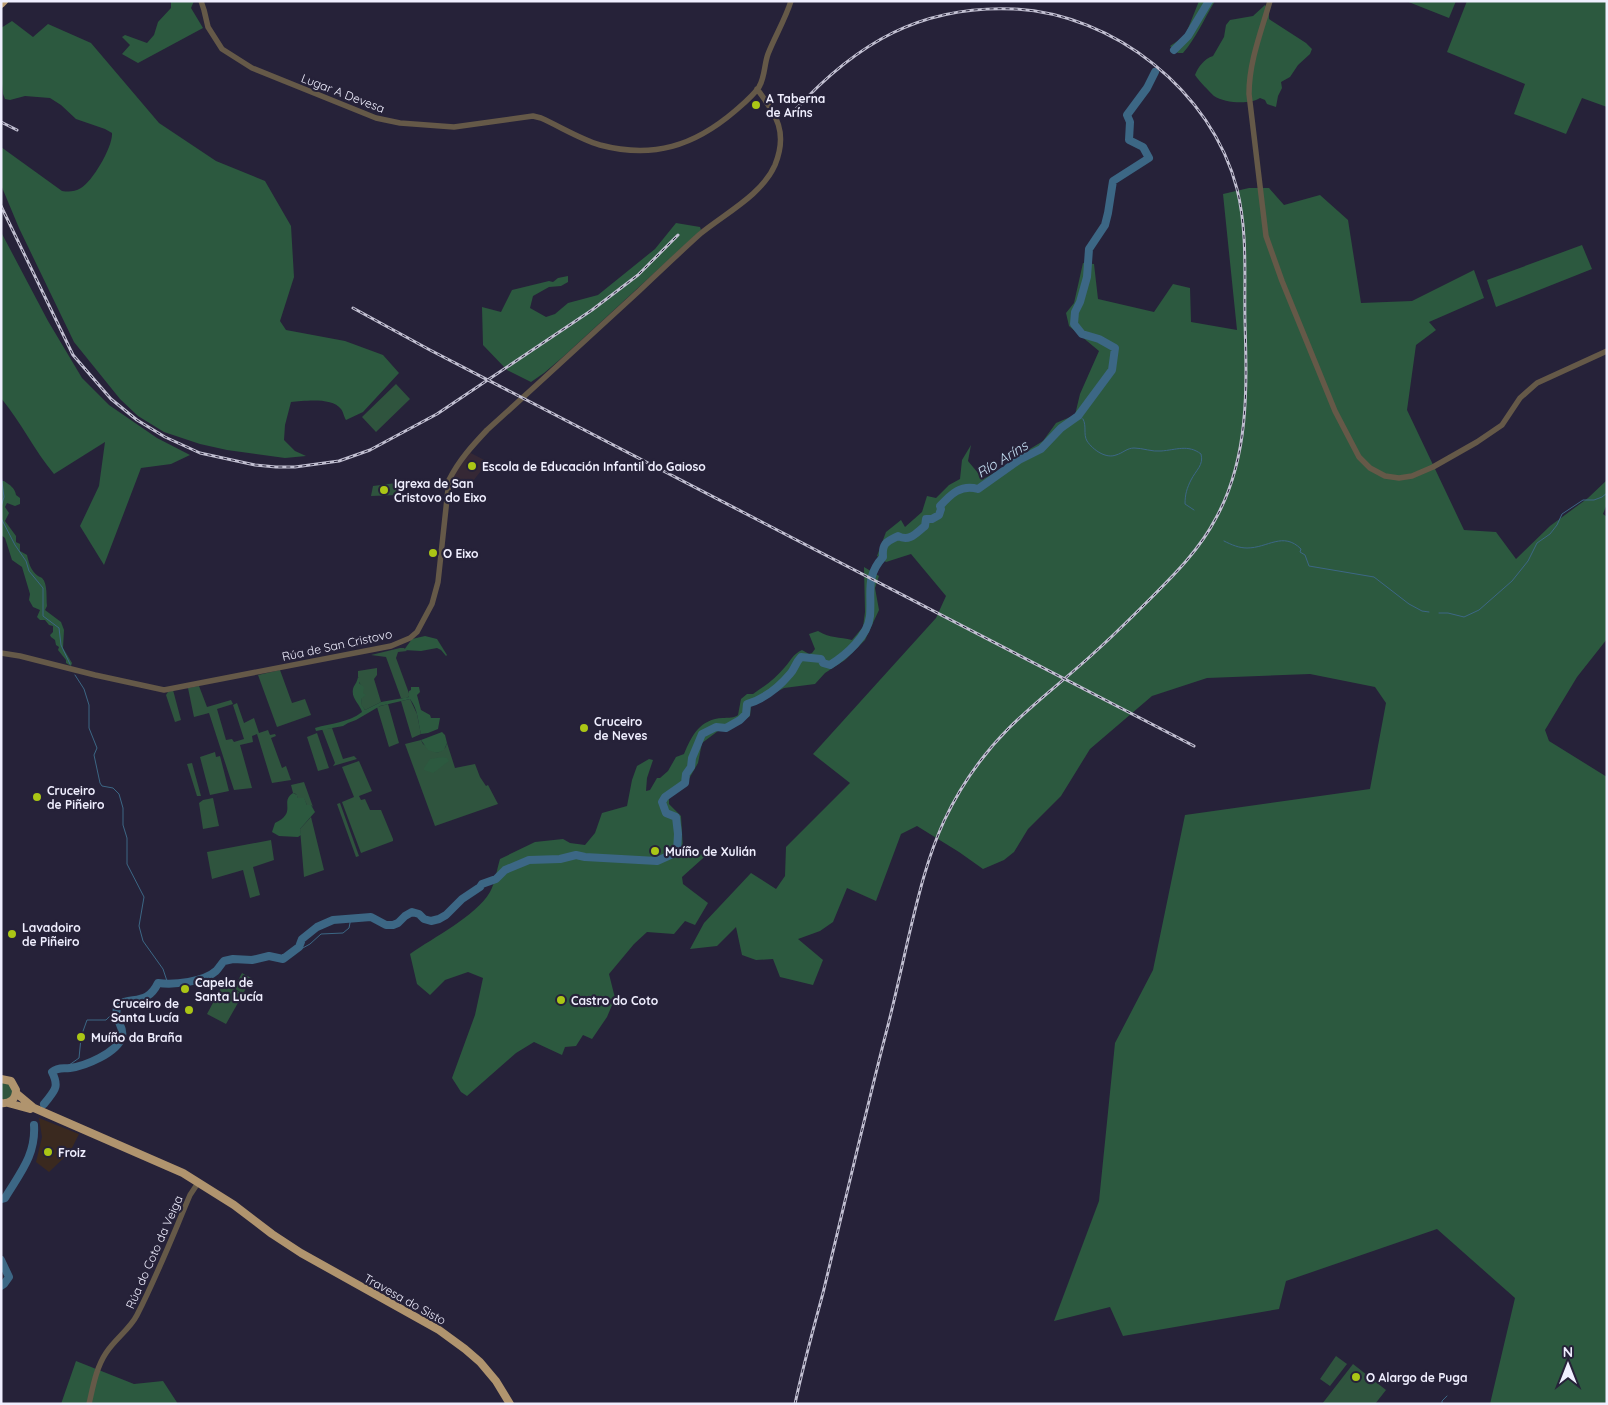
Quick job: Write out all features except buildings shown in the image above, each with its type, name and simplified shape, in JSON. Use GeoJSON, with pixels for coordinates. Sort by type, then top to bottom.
{"type":"FeatureCollection","features":[{"type":"Feature","properties":{"kind":"highway","name":"Travesa do Sisto"},"geometry":{"type":"LineString","coordinates":[[1,1079],[8,1079],[14,1083],[16,1093],[34,1108],[183,1173],[234,1205],[272,1234]]}},
{"type":"Feature","properties":{"kind":"highway"},"geometry":{"type":"LineString","coordinates":[[4,1104],[12,1100],[16,1093]]}},
{"type":"Feature","properties":{"kind":"highway","name":"Travesa do Sisto"},"geometry":{"type":"LineString","coordinates":[[4,1104],[33,1110],[168,1169],[257,1226],[456,1342],[490,1374],[510,1404]]}},
{"type":"Feature","properties":{"kind":"street","name":"Lugar A Devesa"},"geometry":{"type":"LineString","coordinates":[[201,1],[208,27],[222,49],[252,68],[372,116],[393,122],[459,127],[533,116],[590,141],[619,148],[647,151],[676,146],[692,140],[722,121],[758,89]]}},
{"type":"Feature","properties":{"kind":"street"},"geometry":{"type":"LineString","coordinates":[[758,89],[768,53],[791,1]]}},
{"type":"Feature","properties":{"kind":"street"},"geometry":{"type":"LineString","coordinates":[[1270,1],[1249,78],[1249,94],[1266,236],[1308,347],[1335,411],[1360,457],[1370,468],[1385,476],[1399,478],[1412,476],[1433,467],[1477,442],[1502,424],[1520,398],[1537,383],[1607,351]]}},
{"type":"Feature","properties":{"kind":"street","name":"Rúa de San Cristovo"},"geometry":{"type":"LineString","coordinates":[[1,653],[164,690],[391,646],[410,638],[417,632],[432,604],[438,582],[449,480],[456,465],[487,430],[701,234],[748,197],[762,184],[770,173],[781,146],[781,136],[778,122],[758,89]]}},
{"type":"Feature","properties":{"kind":"street","name":"Rúa do Coto da Veiga"},"geometry":{"type":"LineString","coordinates":[[89,1404],[102,1358],[136,1317],[190,1195],[196,1186]]}},
{"type":"Feature","properties":{"kind":"shaded area","name":"Escola de Educación Infantil do Gaioso"},"geometry":{"type":"Polygon","coordinates":[[[469,452],[488,462],[469,486],[452,477],[469,452]]]}},
{"type":"Feature","properties":{"kind":"shaded area"},"geometry":{"type":"Polygon","coordinates":[[[39,1118],[79,1134],[70,1152],[49,1172],[36,1162],[42,1137],[39,1118]]]}},
{"type":"Feature","properties":{"kind":"green space"},"geometry":{"type":"Polygon","coordinates":[[[171,1],[194,1],[191,8],[203,28],[138,63],[122,54],[130,45],[122,37],[125,35],[147,43],[154,35],[158,22],[171,8],[171,1]]]}},
{"type":"Feature","properties":{"kind":"green space"},"geometry":{"type":"Polygon","coordinates":[[[1199,1],[1215,1],[1188,47],[1183,53],[1178,53],[1170,46],[1185,36],[1199,1]]]}},
{"type":"Feature","properties":{"kind":"green space"},"geometry":{"type":"Polygon","coordinates":[[[1406,1],[1456,1],[1449,18],[1406,1]]]}},
{"type":"Feature","properties":{"kind":"green space"},"geometry":{"type":"Polygon","coordinates":[[[1467,1],[1607,1],[1607,107],[1582,98],[1566,134],[1514,114],[1525,84],[1447,52],[1467,1]]]}},
{"type":"Feature","properties":{"kind":"green space"},"geometry":{"type":"Polygon","coordinates":[[[1265,5],[1269,11],[1269,19],[1306,43],[1312,49],[1310,54],[1298,65],[1290,77],[1281,82],[1282,88],[1276,107],[1267,104],[1265,100],[1260,98],[1250,102],[1237,102],[1214,96],[1195,75],[1198,69],[1204,61],[1213,56],[1224,37],[1226,25],[1230,20],[1253,16],[1265,5]]]}},
{"type":"Feature","properties":{"kind":"green space"},"geometry":{"type":"Polygon","coordinates":[[[12,21],[33,37],[48,24],[91,43],[159,123],[216,161],[265,181],[291,226],[294,277],[280,321],[286,330],[345,341],[383,355],[399,373],[363,412],[346,420],[337,405],[325,401],[291,402],[285,425],[284,440],[295,451],[306,456],[285,458],[227,450],[200,444],[164,432],[138,416],[120,399],[74,342],[19,228],[1,185],[1,147],[62,191],[78,189],[91,179],[106,155],[112,133],[76,119],[50,98],[25,96],[10,100],[5,99],[1,74],[1,28],[12,21]]]}},
{"type":"Feature","properties":{"kind":"green space"},"geometry":{"type":"Polygon","coordinates":[[[1249,188],[1269,188],[1284,205],[1320,195],[1348,220],[1361,303],[1412,301],[1474,270],[1484,298],[1429,322],[1436,330],[1416,345],[1407,410],[1464,530],[1496,532],[1516,559],[1550,526],[1588,498],[1607,480],[1607,504],[1603,514],[1607,517],[1607,639],[1577,677],[1545,730],[1549,741],[1607,777],[1607,1404],[1490,1404],[1515,1298],[1437,1229],[1286,1281],[1279,1309],[1123,1336],[1110,1307],[1054,1321],[1099,1201],[1115,1043],[1153,970],[1185,815],[1370,789],[1386,703],[1375,687],[1310,674],[1207,678],[1152,696],[1090,749],[1061,796],[1028,829],[1014,852],[1004,860],[983,869],[917,826],[901,834],[876,901],[847,888],[833,922],[820,931],[798,939],[823,960],[813,985],[780,977],[773,959],[756,960],[742,955],[736,927],[717,946],[690,949],[704,923],[751,873],[776,889],[785,876],[786,847],[850,783],[813,754],[936,618],[946,596],[911,554],[886,562],[877,556],[886,532],[901,520],[905,527],[922,512],[927,496],[936,498],[949,485],[960,479],[962,460],[971,445],[968,461],[983,479],[1002,469],[1015,458],[1043,441],[1056,423],[1075,415],[1080,394],[1099,351],[1069,326],[1066,313],[1074,303],[1083,263],[1094,264],[1098,299],[1154,312],[1173,284],[1190,288],[1191,322],[1237,330],[1223,194],[1249,188]]]}},
{"type":"Feature","properties":{"kind":"green space"},"geometry":{"type":"Polygon","coordinates":[[[676,223],[700,227],[701,230],[564,356],[531,382],[507,370],[483,345],[482,307],[501,312],[512,290],[549,281],[553,282],[558,278],[568,276],[568,282],[561,286],[549,287],[533,296],[530,308],[546,317],[555,314],[568,303],[598,295],[655,249],[676,223]]]}},
{"type":"Feature","properties":{"kind":"green space"},"geometry":{"type":"Polygon","coordinates":[[[1,232],[48,321],[82,378],[109,405],[157,438],[190,455],[171,464],[141,468],[104,565],[80,526],[99,486],[105,442],[54,474],[1,398],[1,232]]]}},
{"type":"Feature","properties":{"kind":"green space"},"geometry":{"type":"Polygon","coordinates":[[[1582,245],[1592,269],[1496,307],[1487,280],[1582,245]]]}},
{"type":"Feature","properties":{"kind":"green space"},"geometry":{"type":"Polygon","coordinates":[[[396,384],[410,399],[376,432],[362,417],[396,384]]]}},
{"type":"Feature","properties":{"kind":"green space"},"geometry":{"type":"Polygon","coordinates":[[[1,481],[10,485],[20,498],[20,504],[15,506],[7,503],[5,507],[9,513],[5,521],[16,536],[16,542],[20,544],[20,551],[27,555],[29,564],[35,574],[44,581],[47,606],[45,610],[61,622],[64,630],[63,648],[72,663],[71,666],[66,663],[66,660],[58,650],[59,647],[56,645],[55,640],[50,635],[53,632],[53,626],[37,617],[40,610],[33,607],[29,600],[30,594],[22,567],[12,560],[5,538],[1,535],[1,481]]]}},
{"type":"Feature","properties":{"kind":"green space"},"geometry":{"type":"Polygon","coordinates":[[[396,483],[397,495],[371,496],[373,486],[396,483]]]}},
{"type":"Feature","properties":{"kind":"green space"},"geometry":{"type":"Polygon","coordinates":[[[864,567],[879,576],[875,588],[879,610],[865,640],[845,660],[825,673],[815,684],[784,688],[751,705],[750,716],[729,730],[718,731],[702,743],[698,763],[686,784],[669,796],[669,804],[681,816],[683,849],[711,851],[682,877],[683,884],[708,903],[695,925],[685,921],[674,934],[647,932],[634,944],[609,974],[615,998],[607,1017],[592,1039],[583,1035],[576,1046],[565,1047],[562,1055],[534,1042],[516,1053],[467,1096],[461,1092],[452,1078],[475,1015],[483,978],[468,972],[445,980],[430,995],[417,984],[410,954],[475,910],[492,888],[500,859],[535,842],[563,839],[570,843],[585,845],[595,833],[602,813],[627,806],[637,766],[649,759],[653,760],[647,778],[646,791],[650,790],[657,778],[660,778],[668,771],[676,757],[684,754],[698,729],[708,721],[738,715],[741,699],[747,694],[753,694],[770,682],[782,671],[794,655],[802,650],[809,654],[812,653],[815,649],[809,634],[818,631],[830,636],[852,640],[863,627],[865,612],[864,567]]]}},
{"type":"Feature","properties":{"kind":"green space"},"geometry":{"type":"Polygon","coordinates":[[[425,636],[437,639],[447,655],[437,648],[421,651],[404,650],[412,639],[425,636]]]}},
{"type":"Feature","properties":{"kind":"green space"},"geometry":{"type":"Polygon","coordinates":[[[404,648],[407,651],[398,652],[396,658],[410,696],[406,698],[401,698],[386,657],[371,655],[404,648]]]}},
{"type":"Feature","properties":{"kind":"green space"},"geometry":{"type":"Polygon","coordinates":[[[377,668],[377,675],[374,679],[381,702],[365,710],[361,705],[362,691],[358,671],[377,668]]]}},
{"type":"Feature","properties":{"kind":"green space"},"geometry":{"type":"Polygon","coordinates":[[[280,670],[292,703],[305,699],[311,715],[277,727],[258,675],[280,670]]]}},
{"type":"Feature","properties":{"kind":"green space"},"geometry":{"type":"Polygon","coordinates":[[[358,677],[359,683],[364,687],[363,693],[366,695],[362,698],[361,704],[365,710],[381,702],[409,697],[411,687],[419,687],[420,692],[417,695],[421,710],[430,715],[431,718],[440,718],[438,729],[421,734],[416,711],[410,699],[380,706],[343,726],[316,731],[315,728],[345,721],[362,712],[354,699],[353,693],[358,677]]]}},
{"type":"Feature","properties":{"kind":"green space"},"geometry":{"type":"Polygon","coordinates":[[[199,686],[207,707],[231,700],[233,704],[217,709],[226,740],[232,739],[234,742],[244,739],[233,705],[237,703],[244,723],[254,718],[259,733],[268,730],[270,735],[275,734],[276,736],[271,738],[282,768],[286,766],[291,780],[272,783],[257,734],[252,736],[253,742],[240,745],[252,788],[234,790],[209,713],[194,717],[188,688],[199,686]]]}},
{"type":"Feature","properties":{"kind":"green space"},"geometry":{"type":"Polygon","coordinates":[[[173,690],[181,720],[175,722],[166,695],[173,690]]]}},
{"type":"Feature","properties":{"kind":"green space"},"geometry":{"type":"Polygon","coordinates":[[[410,699],[417,714],[421,734],[412,738],[401,701],[410,699]]]}},
{"type":"Feature","properties":{"kind":"green space"},"geometry":{"type":"Polygon","coordinates":[[[388,704],[399,743],[389,747],[377,707],[388,704]]]}},
{"type":"Feature","properties":{"kind":"green space"},"geometry":{"type":"Polygon","coordinates":[[[332,728],[343,759],[354,756],[357,759],[333,766],[335,763],[322,729],[332,728]]]}},
{"type":"Feature","properties":{"kind":"green space"},"geometry":{"type":"Polygon","coordinates":[[[442,732],[447,743],[444,750],[437,753],[428,750],[421,740],[442,732]]]}},
{"type":"Feature","properties":{"kind":"green space"},"geometry":{"type":"Polygon","coordinates":[[[317,733],[329,768],[318,771],[307,737],[317,733]]]}},
{"type":"Feature","properties":{"kind":"green space"},"geometry":{"type":"Polygon","coordinates":[[[421,740],[423,744],[437,753],[445,748],[447,743],[455,768],[475,764],[480,777],[486,786],[488,785],[498,804],[435,826],[405,744],[421,740]]]}},
{"type":"Feature","properties":{"kind":"green space"},"geometry":{"type":"Polygon","coordinates":[[[215,752],[216,757],[220,756],[229,791],[210,795],[200,757],[215,752]]]}},
{"type":"Feature","properties":{"kind":"green space"},"geometry":{"type":"Polygon","coordinates":[[[443,757],[449,761],[433,773],[424,770],[430,759],[443,757]]]}},
{"type":"Feature","properties":{"kind":"green space"},"geometry":{"type":"Polygon","coordinates":[[[359,761],[372,791],[359,796],[361,800],[365,799],[370,810],[381,810],[393,839],[393,841],[361,853],[342,802],[354,797],[342,767],[359,761]]]}},
{"type":"Feature","properties":{"kind":"green space"},"geometry":{"type":"Polygon","coordinates":[[[192,763],[201,796],[197,796],[187,764],[192,763]]]}},
{"type":"Feature","properties":{"kind":"green space"},"geometry":{"type":"Polygon","coordinates":[[[304,782],[313,807],[307,805],[304,799],[298,798],[293,793],[291,785],[304,782]]]}},
{"type":"Feature","properties":{"kind":"green space"},"geometry":{"type":"Polygon","coordinates":[[[293,793],[298,798],[304,798],[307,805],[311,805],[315,812],[300,829],[301,835],[298,837],[279,836],[272,832],[275,823],[286,815],[289,796],[293,793]]]}},
{"type":"Feature","properties":{"kind":"green space"},"geometry":{"type":"Polygon","coordinates":[[[213,798],[219,826],[203,829],[199,803],[213,798]]]}},
{"type":"Feature","properties":{"kind":"green space"},"geometry":{"type":"Polygon","coordinates":[[[340,803],[359,856],[356,857],[337,804],[340,803]]]}},
{"type":"Feature","properties":{"kind":"green space"},"geometry":{"type":"Polygon","coordinates":[[[311,817],[324,870],[304,877],[300,829],[311,817]]]}},
{"type":"Feature","properties":{"kind":"green space"},"geometry":{"type":"Polygon","coordinates":[[[271,840],[274,860],[253,867],[260,895],[250,898],[243,870],[212,879],[207,852],[271,840]]]}},
{"type":"Feature","properties":{"kind":"green space"},"geometry":{"type":"Polygon","coordinates":[[[242,973],[251,978],[243,994],[234,988],[242,973]]]}},
{"type":"Feature","properties":{"kind":"green space"},"geometry":{"type":"Polygon","coordinates":[[[223,984],[243,994],[226,1024],[207,1014],[223,984]]]}},
{"type":"Feature","properties":{"kind":"green space"},"geometry":{"type":"Polygon","coordinates":[[[1,1082],[11,1086],[12,1094],[8,1099],[1,1099],[1,1082]]]}},
{"type":"Feature","properties":{"kind":"green space"},"geometry":{"type":"Polygon","coordinates":[[[1336,1356],[1347,1364],[1330,1386],[1320,1379],[1336,1356]]]}},
{"type":"Feature","properties":{"kind":"green space"},"geometry":{"type":"Polygon","coordinates":[[[76,1361],[134,1384],[163,1381],[178,1404],[61,1404],[76,1361]]]}},
{"type":"Feature","properties":{"kind":"green space","name":"O Alargo de Puga"},"geometry":{"type":"Polygon","coordinates":[[[1353,1364],[1386,1390],[1375,1404],[1322,1404],[1353,1364]]]}},
{"type":"Feature","properties":{"kind":"waterway","name":"Río Aríns"},"geometry":{"type":"LineString","coordinates":[[1174,50],[1188,36],[1209,1]]}},
{"type":"Feature","properties":{"kind":"waterway","name":"Río Aríns"},"geometry":{"type":"LineString","coordinates":[[44,1104],[56,1086],[52,1072],[92,1062],[114,1048],[122,1037],[122,1029],[117,1018],[118,1004],[145,997],[154,990],[158,983],[172,984],[204,978],[216,971],[224,961],[233,959],[252,960],[269,956],[283,959],[299,947],[302,939],[317,927],[333,920],[371,917],[386,925],[393,925],[412,912],[431,921],[439,919],[482,884],[496,879],[505,870],[529,860],[560,859],[576,855],[657,861],[677,852],[678,834],[676,817],[666,813],[662,802],[665,797],[685,783],[686,774],[691,767],[692,758],[702,734],[716,727],[726,728],[740,720],[746,714],[747,704],[765,696],[776,688],[792,672],[801,657],[821,659],[823,663],[830,665],[843,656],[861,638],[868,623],[870,616],[870,585],[877,564],[883,557],[884,546],[898,536],[906,538],[916,534],[925,526],[926,519],[932,519],[939,515],[940,506],[957,491],[966,488],[978,489],[1019,460],[1041,449],[1061,428],[1078,416],[1112,370],[1115,348],[1099,339],[1082,334],[1074,324],[1075,312],[1087,277],[1089,249],[1105,225],[1113,181],[1149,158],[1143,147],[1129,140],[1130,122],[1127,115],[1147,88],[1155,72]]}},
{"type":"Feature","properties":{"kind":"waterway","name":"Río Aríns"},"geometry":{"type":"LineString","coordinates":[[1078,416],[1082,418]]}},
{"type":"Feature","properties":{"kind":"waterway"},"geometry":{"type":"LineString","coordinates":[[1083,419],[1087,441],[1093,448],[1104,455],[1112,456],[1134,448],[1158,451],[1187,448],[1201,454],[1200,464],[1186,491],[1185,497],[1185,504],[1194,510]]}},
{"type":"Feature","properties":{"kind":"waterway"},"geometry":{"type":"LineString","coordinates":[[1,474],[4,497],[1,507]]}},
{"type":"Feature","properties":{"kind":"waterway"},"geometry":{"type":"LineString","coordinates":[[1439,613],[1464,617],[1479,610],[1512,581],[1528,561],[1537,543],[1550,534],[1562,514],[1583,500],[1594,500],[1607,493]]}},
{"type":"Feature","properties":{"kind":"waterway"},"geometry":{"type":"LineString","coordinates":[[1,518],[26,561],[29,571],[43,588],[43,616],[59,628],[61,645],[70,664]]}},
{"type":"Feature","properties":{"kind":"waterway"},"geometry":{"type":"LineString","coordinates":[[1224,541],[1247,548],[1288,541],[1301,549],[1300,552],[1305,555],[1309,566],[1374,577],[1409,604],[1422,611],[1429,612]]}},
{"type":"Feature","properties":{"kind":"waterway"},"geometry":{"type":"LineString","coordinates":[[75,675],[84,689],[89,705],[89,728],[97,748],[94,755],[100,783],[102,786],[113,788],[119,794],[123,808],[123,825],[127,838],[127,864],[144,897],[139,926],[143,941],[163,969],[168,984]]}},
{"type":"Feature","properties":{"kind":"waterway"},"geometry":{"type":"LineString","coordinates":[[283,959],[310,944],[321,934],[343,933],[349,928],[351,918]]}},
{"type":"Feature","properties":{"kind":"waterway"},"geometry":{"type":"LineString","coordinates":[[82,1034],[87,1020],[106,1020],[116,1010]]}},
{"type":"Feature","properties":{"kind":"waterway"},"geometry":{"type":"LineString","coordinates":[[65,1068],[79,1058],[81,1038]]}},
{"type":"Feature","properties":{"kind":"waterway"},"geometry":{"type":"LineString","coordinates":[[1,1199],[5,1198],[30,1155],[34,1125]]}},
{"type":"Feature","properties":{"kind":"waterway"},"geometry":{"type":"LineString","coordinates":[[1,1260],[9,1277],[1,1286]]}},
{"type":"Feature","properties":{"kind":"waterway"},"geometry":{"type":"LineString","coordinates":[[1442,1404],[1442,1401],[1447,1396]]}},
{"type":"Feature","properties":{"kind":"railway"},"geometry":{"type":"LineString","coordinates":[[795,1404],[917,903],[938,834],[957,796],[972,772],[999,738],[1123,626],[1178,571],[1210,529],[1227,495],[1235,471],[1244,423],[1246,372],[1243,222],[1237,189],[1224,153],[1206,120],[1182,90],[1154,64],[1122,42],[1088,25],[1051,14],[1014,9],[980,9],[949,14],[920,21],[867,47],[843,65],[796,109]]}},
{"type":"Feature","properties":{"kind":"railway"},"geometry":{"type":"LineString","coordinates":[[1,122],[17,130]]}},
{"type":"Feature","properties":{"kind":"railway"},"geometry":{"type":"LineString","coordinates":[[1,206],[73,355],[111,399],[137,420],[165,437],[200,453],[255,465],[276,467],[295,467],[339,461],[370,450],[437,414],[592,310],[638,275],[678,235]]}},
{"type":"Feature","properties":{"kind":"railway"},"geometry":{"type":"LineString","coordinates":[[353,308],[430,350],[1194,746]]}},
{"type":"Feature","properties":{"kind":"place","name":"A Taberna de Aríns"},"geometry":{"type":"Point","coordinates":[756,105]}},
{"type":"Feature","properties":{"kind":"place","name":"Escola de Educación Infantil do Gaioso"},"geometry":{"type":"Point","coordinates":[472,466]}},
{"type":"Feature","properties":{"kind":"place","name":"Igrexa de San Cristovo do Eixo"},"geometry":{"type":"Point","coordinates":[384,490]}},
{"type":"Feature","properties":{"kind":"place","name":"O Eixo"},"geometry":{"type":"Point","coordinates":[433,553]}},
{"type":"Feature","properties":{"kind":"place","name":"Cruceiro de Neves"},"geometry":{"type":"Point","coordinates":[584,728]}},
{"type":"Feature","properties":{"kind":"place","name":"Cruceiro de Piñeiro"},"geometry":{"type":"Point","coordinates":[37,797]}},
{"type":"Feature","properties":{"kind":"place","name":"Muíño de Xulián"},"geometry":{"type":"Point","coordinates":[655,851]}},
{"type":"Feature","properties":{"kind":"place","name":"Lavadoiro de Piñeiro"},"geometry":{"type":"Point","coordinates":[12,934]}},
{"type":"Feature","properties":{"kind":"place","name":"Capela de Santa Lucía"},"geometry":{"type":"Point","coordinates":[185,989]}},
{"type":"Feature","properties":{"kind":"place","name":"Castro do Coto"},"geometry":{"type":"Point","coordinates":[561,1000]}},
{"type":"Feature","properties":{"kind":"place","name":"Cruceiro de Santa Lucía"},"geometry":{"type":"Point","coordinates":[189,1010]}},
{"type":"Feature","properties":{"kind":"place","name":"Muíño da Braña"},"geometry":{"type":"Point","coordinates":[81,1037]}},
{"type":"Feature","properties":{"kind":"place","name":"Froiz"},"geometry":{"type":"Point","coordinates":[48,1152]}},
{"type":"Feature","properties":{"kind":"place","name":"O Alargo de Puga"},"geometry":{"type":"Point","coordinates":[1356,1377]}}]}
